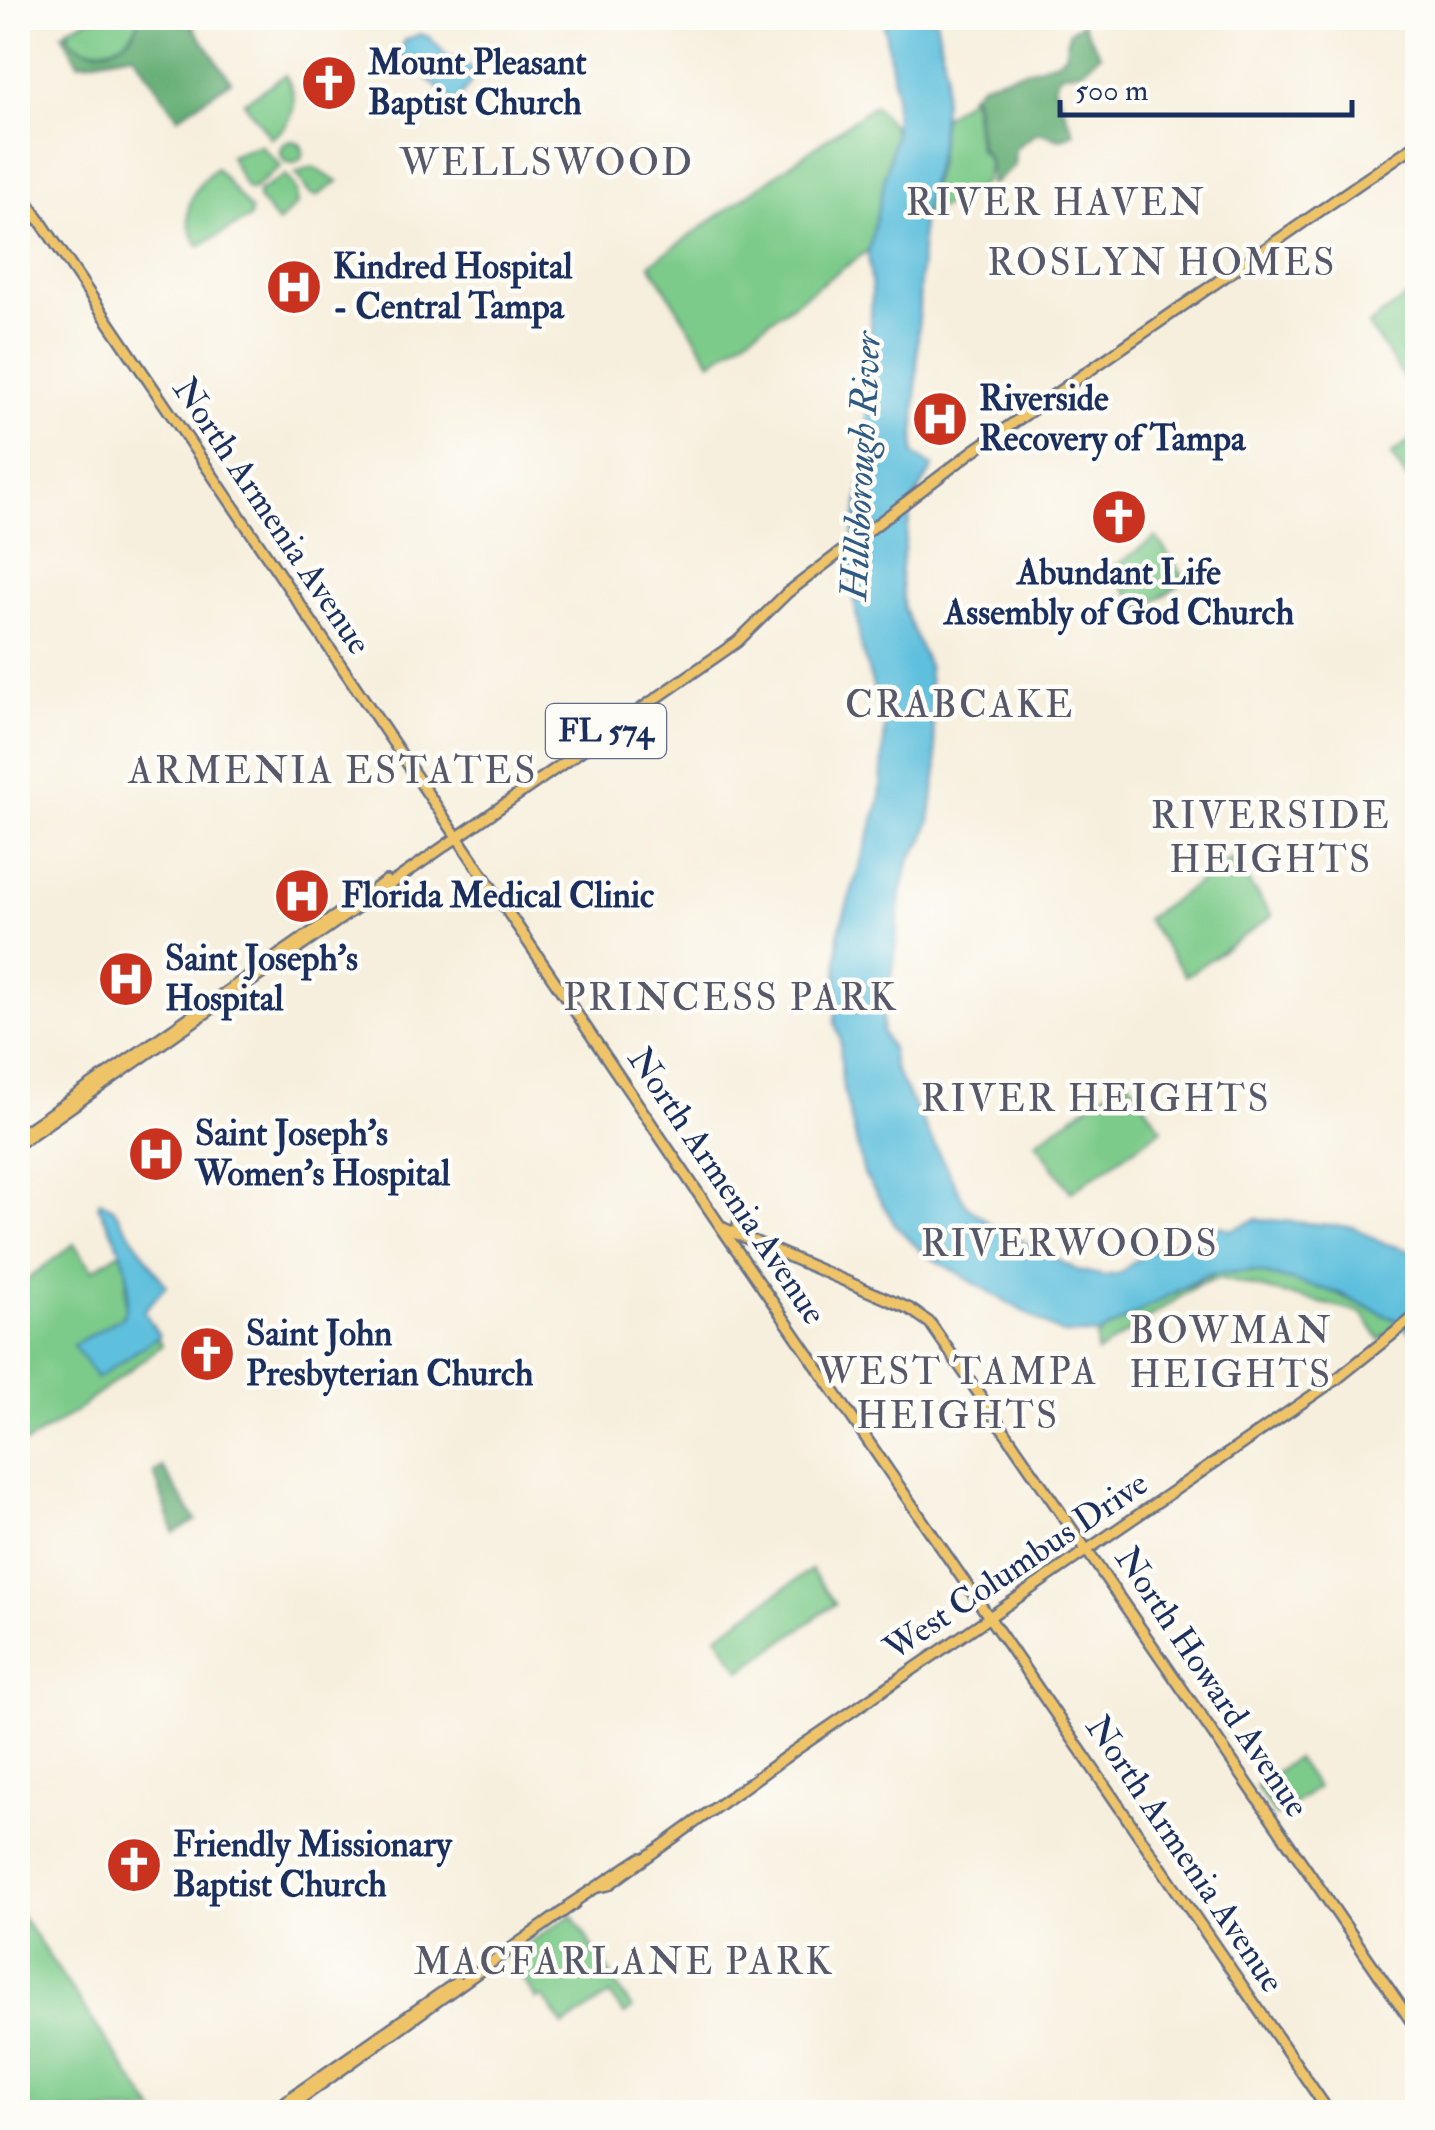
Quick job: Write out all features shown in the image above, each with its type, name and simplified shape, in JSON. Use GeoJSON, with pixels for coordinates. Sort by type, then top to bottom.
{"type":"FeatureCollection","features":[{"type":"Feature","properties":{"kind":"main road","name":"FL 574"},"geometry":{"type":"LineString","coordinates":[[18,1140],[736,642],[809,576],[943,474],[1418,143]]}},
{"type":"Feature","properties":{"kind":"main road","name":"North Armenia Avenue"},"geometry":{"type":"LineString","coordinates":[[18,188],[721,1227],[1329,2112]]}},
{"type":"Feature","properties":{"kind":"main road"},"geometry":{"type":"LineString","coordinates":[[768,610],[776,618]]}},
{"type":"Feature","properties":{"kind":"main road"},"geometry":{"type":"LineString","coordinates":[[740,1213],[738,1225],[750,1240]]}},
{"type":"Feature","properties":{"kind":"main road"},"geometry":{"type":"LineString","coordinates":[[721,1227],[750,1240]]}},
{"type":"Feature","properties":{"kind":"main road","name":"North Howard Avenue"},"geometry":{"type":"LineString","coordinates":[[750,1240],[923,1316],[1418,2031]]}},
{"type":"Feature","properties":{"kind":"main road","name":"West Columbus Drive"},"geometry":{"type":"LineString","coordinates":[[270,2112],[598,1887],[608,1885],[641,1858],[1399,1332],[1418,1314]]}},
{"type":"Feature","properties":{"kind":"main road","name":"West Columbus Drive"},"geometry":{"type":"LineString","coordinates":[[282,2112],[428,2012],[465,1980]]}},
{"type":"Feature","properties":{"kind":"green space"},"geometry":{"type":"Polygon","coordinates":[[[92,18],[140,18],[128,37],[111,47],[90,49],[70,40],[68,28],[92,18]]]}},
{"type":"Feature","properties":{"kind":"green space"},"geometry":{"type":"Polygon","coordinates":[[[140,18],[187,18],[231,81],[178,117],[133,53],[78,63],[62,33],[69,30],[71,40],[80,46],[101,50],[120,44],[140,18]]]}},
{"type":"Feature","properties":{"kind":"green space"},"geometry":{"type":"Polygon","coordinates":[[[1082,23],[1100,54],[1084,69],[1060,74],[1054,85],[1074,133],[1060,139],[1038,132],[1015,148],[1014,166],[991,185],[989,160],[980,147],[974,96],[969,96],[983,83],[1057,61],[1065,54],[1069,32],[1082,23]]]}},
{"type":"Feature","properties":{"kind":"green space"},"geometry":{"type":"Polygon","coordinates":[[[285,75],[293,92],[293,110],[286,125],[271,138],[244,102],[285,75]]]}},
{"type":"Feature","properties":{"kind":"green space"},"geometry":{"type":"Polygon","coordinates":[[[972,96],[978,148],[988,160],[986,181],[961,199],[923,215],[937,166],[943,117],[972,96]]]}},
{"type":"Feature","properties":{"kind":"green space"},"geometry":{"type":"Polygon","coordinates":[[[874,105],[893,127],[894,138],[873,247],[711,362],[650,264],[874,105]]]}},
{"type":"Feature","properties":{"kind":"green space"},"geometry":{"type":"Polygon","coordinates":[[[292,141],[300,144],[300,160],[292,163],[284,160],[281,152],[284,144],[292,141]]]}},
{"type":"Feature","properties":{"kind":"green space"},"geometry":{"type":"Polygon","coordinates":[[[260,145],[281,166],[252,190],[246,188],[230,156],[260,145]]]}},
{"type":"Feature","properties":{"kind":"green space"},"geometry":{"type":"Polygon","coordinates":[[[313,167],[338,182],[317,196],[309,193],[296,173],[313,167]]]}},
{"type":"Feature","properties":{"kind":"green space"},"geometry":{"type":"Polygon","coordinates":[[[216,168],[251,211],[250,218],[199,246],[189,223],[190,203],[199,185],[216,168]]]}},
{"type":"Feature","properties":{"kind":"green space"},"geometry":{"type":"Polygon","coordinates":[[[286,175],[296,190],[297,204],[278,223],[258,199],[258,192],[286,175]]]}},
{"type":"Feature","properties":{"kind":"green space"},"geometry":{"type":"Polygon","coordinates":[[[1412,293],[1418,301],[1417,397],[1368,325],[1412,293]]]}},
{"type":"Feature","properties":{"kind":"green space"},"geometry":{"type":"Polygon","coordinates":[[[1417,435],[1417,494],[1391,455],[1417,435]]]}},
{"type":"Feature","properties":{"kind":"green space"},"geometry":{"type":"Polygon","coordinates":[[[1156,537],[1186,580],[1141,611],[1111,569],[1156,537]]]}},
{"type":"Feature","properties":{"kind":"green space"},"geometry":{"type":"Polygon","coordinates":[[[1232,859],[1272,916],[1186,976],[1146,919],[1232,859]]]}},
{"type":"Feature","properties":{"kind":"green space"},"geometry":{"type":"Polygon","coordinates":[[[1127,1078],[1162,1129],[1071,1192],[1036,1142],[1127,1078]]]}},
{"type":"Feature","properties":{"kind":"green space"},"geometry":{"type":"Polygon","coordinates":[[[74,1244],[93,1270],[123,1250],[127,1272],[125,1313],[116,1322],[97,1378],[157,1337],[162,1345],[75,1412],[18,1448],[18,1286],[74,1244]]]}},
{"type":"Feature","properties":{"kind":"green space"},"geometry":{"type":"Polygon","coordinates":[[[1218,1272],[1261,1272],[1324,1288],[1400,1322],[1380,1340],[1362,1313],[1218,1278],[1198,1285],[1097,1353],[1096,1338],[1111,1324],[1218,1272]]]}},
{"type":"Feature","properties":{"kind":"green space"},"geometry":{"type":"Polygon","coordinates":[[[162,1467],[196,1520],[174,1533],[154,1473],[162,1467]]]}},
{"type":"Feature","properties":{"kind":"green space"},"geometry":{"type":"Polygon","coordinates":[[[811,1570],[835,1604],[741,1671],[717,1635],[811,1570]]]}},
{"type":"Feature","properties":{"kind":"green space"},"geometry":{"type":"Polygon","coordinates":[[[1296,1758],[1317,1788],[1276,1816],[1256,1786],[1296,1758]]]}},
{"type":"Feature","properties":{"kind":"green space"},"geometry":{"type":"Polygon","coordinates":[[[18,1911],[155,2112],[18,2112],[18,1911]]]}},
{"type":"Feature","properties":{"kind":"green space"},"geometry":{"type":"Polygon","coordinates":[[[572,1915],[632,2009],[624,2015],[610,1995],[564,2026],[543,1997],[537,2000],[507,1957],[572,1915]]]}},
{"type":"Feature","properties":{"kind":"water","name":"Hillsborough River"},"geometry":{"type":"Polygon","coordinates":[[[883,18],[936,18],[946,72],[939,149],[922,218],[914,454],[933,467],[912,503],[900,573],[904,609],[928,666],[937,770],[930,820],[923,842],[910,859],[901,893],[893,970],[883,1000],[882,1033],[891,1048],[894,1068],[966,1205],[992,1225],[1077,1270],[1105,1276],[1120,1273],[1144,1254],[1221,1226],[1231,1230],[1257,1219],[1354,1227],[1380,1242],[1417,1253],[1417,1325],[1408,1331],[1400,1322],[1339,1293],[1253,1271],[1207,1274],[1099,1334],[1062,1334],[923,1253],[896,1226],[864,1174],[842,1082],[840,1038],[835,1023],[839,931],[880,801],[885,726],[861,647],[849,561],[866,455],[872,290],[868,253],[894,138],[895,91],[883,18]]]}},
{"type":"Feature","properties":{"kind":"water"},"geometry":{"type":"Polygon","coordinates":[[[420,34],[429,37],[450,59],[457,58],[472,68],[470,84],[456,103],[399,55],[405,40],[420,34]]]}},
{"type":"Feature","properties":{"kind":"water"},"geometry":{"type":"Polygon","coordinates":[[[100,1201],[113,1208],[166,1286],[144,1311],[159,1336],[97,1378],[73,1345],[122,1317],[128,1288],[124,1260],[98,1206],[100,1201]]]}},
{"type":"Feature","properties":{"kind":"place","name":"Mount Pleasant Baptist Church"},"geometry":{"type":"Point","coordinates":[329,83]}},
{"type":"Feature","properties":{"kind":"place","name":"Kindred Hospital - Central Tampa"},"geometry":{"type":"Point","coordinates":[294,287]}},
{"type":"Feature","properties":{"kind":"place","name":"Riverside Recovery of Tampa"},"geometry":{"type":"Point","coordinates":[940,419]}},
{"type":"Feature","properties":{"kind":"place","name":"Abundant Life Assembly of God Church"},"geometry":{"type":"Point","coordinates":[1119,517]}},
{"type":"Feature","properties":{"kind":"place","name":"Florida Medical Clinic"},"geometry":{"type":"Point","coordinates":[302,896]}},
{"type":"Feature","properties":{"kind":"place","name":"Saint Joseph's Hospital"},"geometry":{"type":"Point","coordinates":[126,979]}},
{"type":"Feature","properties":{"kind":"place","name":"Saint Joseph's Women's Hospital"},"geometry":{"type":"Point","coordinates":[156,1154]}},
{"type":"Feature","properties":{"kind":"place","name":"Saint John Presbyterian Church"},"geometry":{"type":"Point","coordinates":[207,1354]}},
{"type":"Feature","properties":{"kind":"place","name":"Friendly Missionary Baptist Church"},"geometry":{"type":"Point","coordinates":[134,1865]}},
{"type":"Feature","properties":{"kind":"district","name":"WELLSWOOD"},"geometry":{"type":"Point","coordinates":[547,163]}},
{"type":"Feature","properties":{"kind":"district","name":"RIVER HAVEN"},"geometry":{"type":"Point","coordinates":[1056,203]}},
{"type":"Feature","properties":{"kind":"district","name":"ROSLYN HOMES"},"geometry":{"type":"Point","coordinates":[1162,263]}},
{"type":"Feature","properties":{"kind":"district","name":"CRABCAKE"},"geometry":{"type":"Point","coordinates":[960,705]}},
{"type":"Feature","properties":{"kind":"district","name":"ARMENIA ESTATES"},"geometry":{"type":"Point","coordinates":[333,771]}},
{"type":"Feature","properties":{"kind":"district","name":"RIVERSIDE HEIGHTS"},"geometry":{"type":"Point","coordinates":[1271,838]}},
{"type":"Feature","properties":{"kind":"district","name":"PRINCESS PARK"},"geometry":{"type":"Point","coordinates":[731,998]}},
{"type":"Feature","properties":{"kind":"district","name":"RIVER HEIGHTS"},"geometry":{"type":"Point","coordinates":[1096,1099]}},
{"type":"Feature","properties":{"kind":"district","name":"RIVERWOODS"},"geometry":{"type":"Point","coordinates":[1070,1244]}},
{"type":"Feature","properties":{"kind":"district","name":"BOWMAN HEIGHTS"},"geometry":{"type":"Point","coordinates":[1231,1353]}},
{"type":"Feature","properties":{"kind":"district","name":"WEST TAMPA HEIGHTS"},"geometry":{"type":"Point","coordinates":[958,1394]}},
{"type":"Feature","properties":{"kind":"district","name":"MACFARLANE PARK"},"geometry":{"type":"Point","coordinates":[624,1962]}}]}
